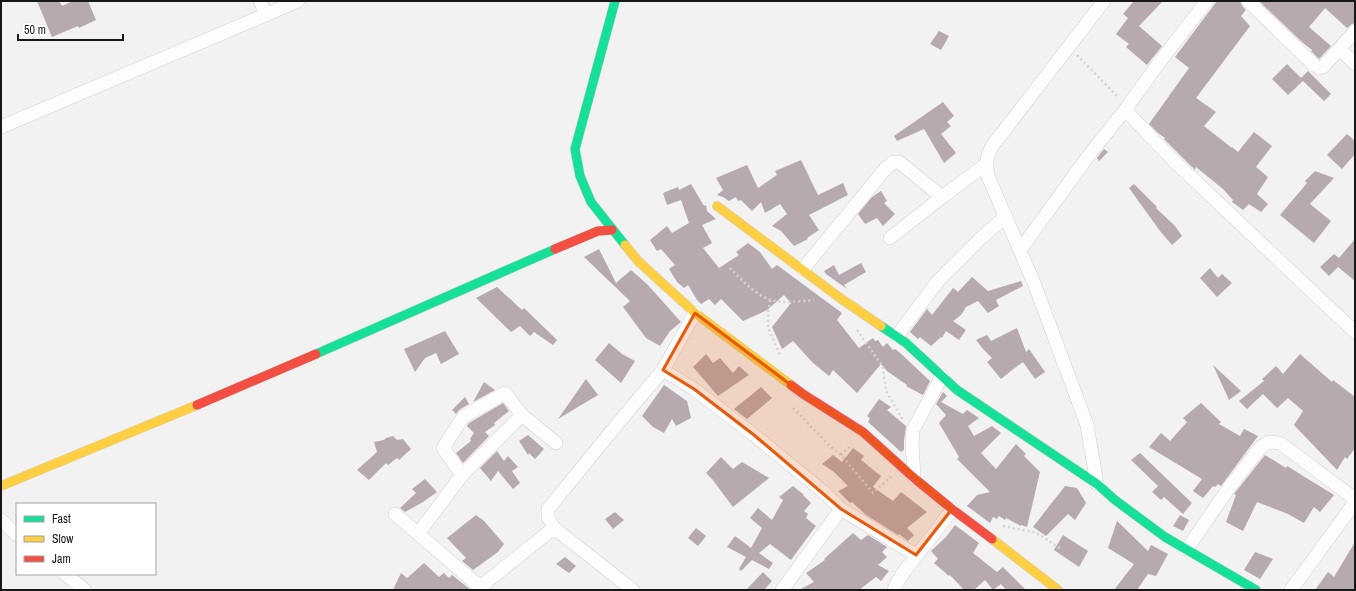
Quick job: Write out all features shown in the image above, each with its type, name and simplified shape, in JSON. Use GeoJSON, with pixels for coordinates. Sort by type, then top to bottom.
{"type":"FeatureCollection","features":[{"type":"Feature","properties":{"kind":"street"},"geometry":{"type":"LineString","coordinates":[[260,1],[266,15]]}},
{"type":"Feature","properties":{"kind":"street"},"geometry":{"type":"LineString","coordinates":[[1,127],[298,1]]}},
{"type":"Feature","properties":{"kind":"street"},"geometry":{"type":"LineString","coordinates":[[615,1],[575,149],[580,176],[591,202],[612,230],[638,261],[695,313],[803,394],[863,432],[914,478],[952,509],[1003,546],[1058,590]]}},
{"type":"Feature","properties":{"kind":"street"},"geometry":{"type":"LineString","coordinates":[[1097,484],[1087,425],[1034,283],[988,176],[986,164],[987,155],[993,145],[1104,1]]}},
{"type":"Feature","properties":{"kind":"street"},"geometry":{"type":"LineString","coordinates":[[1020,250],[1092,151],[1125,110],[1161,60],[1207,1]]}},
{"type":"Feature","properties":{"kind":"street"},"geometry":{"type":"LineString","coordinates":[[1248,1],[1319,68],[1323,67],[1355,31]]}},
{"type":"Feature","properties":{"kind":"street"},"geometry":{"type":"LineString","coordinates":[[1340,49],[1355,64]]}},
{"type":"Feature","properties":{"kind":"street"},"geometry":{"type":"LineString","coordinates":[[1125,110],[1175,162],[1355,332]]}},
{"type":"Feature","properties":{"kind":"street"},"geometry":{"type":"LineString","coordinates":[[803,270],[886,168],[894,162],[899,162],[942,197]]}},
{"type":"Feature","properties":{"kind":"street"},"geometry":{"type":"LineString","coordinates":[[890,238],[986,164]]}},
{"type":"Feature","properties":{"kind":"street"},"geometry":{"type":"LineString","coordinates":[[717,206],[840,298],[897,336],[957,390],[1097,484],[1115,500],[1159,532],[1256,590]]}},
{"type":"Feature","properties":{"kind":"street"},"geometry":{"type":"LineString","coordinates":[[897,336],[938,281],[981,238],[1006,216]]}},
{"type":"Feature","properties":{"kind":"street"},"geometry":{"type":"LineString","coordinates":[[1,486],[312,357],[585,236],[598,231],[612,230]]}},
{"type":"Feature","properties":{"kind":"street"},"geometry":{"type":"LineString","coordinates":[[633,590],[554,528],[548,517],[548,509],[663,370],[695,313]]}},
{"type":"Feature","properties":{"kind":"street"},"geometry":{"type":"LineString","coordinates":[[663,370],[694,389],[754,435],[826,494],[841,510],[916,555]]}},
{"type":"Feature","properties":{"kind":"street"},"geometry":{"type":"LineString","coordinates":[[914,478],[912,442],[914,430],[942,376]]}},
{"type":"Feature","properties":{"kind":"street"},"geometry":{"type":"LineString","coordinates":[[462,475],[443,448],[463,417],[505,393],[522,415],[556,443]]}},
{"type":"Feature","properties":{"kind":"street"},"geometry":{"type":"LineString","coordinates":[[418,534],[462,475],[522,415]]}},
{"type":"Feature","properties":{"kind":"street"},"geometry":{"type":"LineString","coordinates":[[1187,549],[1238,476],[1261,448],[1269,442],[1280,443],[1355,501],[1291,590]]}},
{"type":"Feature","properties":{"kind":"street"},"geometry":{"type":"LineString","coordinates":[[894,590],[899,577],[943,523],[952,509]]}},
{"type":"Feature","properties":{"kind":"street"},"geometry":{"type":"LineString","coordinates":[[782,590],[841,510]]}},
{"type":"Feature","properties":{"kind":"street"},"geometry":{"type":"LineString","coordinates":[[395,514],[481,588],[554,528]]}},
{"type":"Feature","properties":{"kind":"street"},"geometry":{"type":"LineString","coordinates":[[1,520],[16,534]]}},
{"type":"Feature","properties":{"kind":"street"},"geometry":{"type":"LineString","coordinates":[[66,575],[85,590]]}},
{"type":"Feature","properties":{"kind":"path"},"geometry":{"type":"LineString","coordinates":[[1068,47],[1121,100],[1125,110]]}},
{"type":"Feature","properties":{"kind":"path"},"geometry":{"type":"LineString","coordinates":[[730,268],[756,293],[766,299],[782,302],[819,300]]}},
{"type":"Feature","properties":{"kind":"path"},"geometry":{"type":"LineString","coordinates":[[854,325],[883,367],[886,391],[903,420],[914,430]]}},
{"type":"Feature","properties":{"kind":"highlighted area"},"geometry":{"type":"Polygon","coordinates":[[[695,313],[803,394],[863,432],[952,509],[916,555],[841,509],[754,435],[694,389],[663,370],[695,313]]]}},
{"type":"Feature","properties":{"kind":"building"},"geometry":{"type":"Polygon","coordinates":[[[37,1],[59,1],[62,6],[73,1],[88,1],[96,20],[79,28],[78,26],[52,37],[37,1]]]}},
{"type":"Feature","properties":{"kind":"building"},"geometry":{"type":"Polygon","coordinates":[[[1134,1],[1163,1],[1139,26],[1162,46],[1147,65],[1126,47],[1129,44],[1116,34],[1128,18],[1123,14],[1134,1]]]}},
{"type":"Feature","properties":{"kind":"building"},"geometry":{"type":"Polygon","coordinates":[[[1217,1],[1240,1],[1246,10],[1241,16],[1250,26],[1196,98],[1216,112],[1204,126],[1238,152],[1254,132],[1272,146],[1256,167],[1268,177],[1257,194],[1268,204],[1261,212],[1249,204],[1243,210],[1232,202],[1233,200],[1223,189],[1196,167],[1195,170],[1164,139],[1165,138],[1149,124],[1189,68],[1175,57],[1217,1]]]}},
{"type":"Feature","properties":{"kind":"building"},"geometry":{"type":"Polygon","coordinates":[[[1259,1],[1355,1],[1355,23],[1347,28],[1325,8],[1309,27],[1331,46],[1319,59],[1311,51],[1312,50],[1259,1]]]}},
{"type":"Feature","properties":{"kind":"building"},"geometry":{"type":"Polygon","coordinates":[[[939,31],[949,36],[941,50],[930,44],[939,31]]]}},
{"type":"Feature","properties":{"kind":"building"},"geometry":{"type":"Polygon","coordinates":[[[1287,64],[1301,78],[1308,71],[1331,94],[1324,101],[1303,81],[1288,95],[1272,79],[1287,64]]]}},
{"type":"Feature","properties":{"kind":"building"},"geometry":{"type":"Polygon","coordinates":[[[943,102],[954,116],[947,122],[951,126],[941,134],[956,153],[944,163],[924,129],[897,141],[894,136],[943,102]]]}},
{"type":"Feature","properties":{"kind":"building"},"geometry":{"type":"Polygon","coordinates":[[[1347,134],[1355,141],[1355,154],[1342,169],[1327,155],[1347,134]]]}},
{"type":"Feature","properties":{"kind":"building"},"geometry":{"type":"Polygon","coordinates":[[[1104,149],[1108,152],[1099,161],[1097,158],[1104,149]]]}},
{"type":"Feature","properties":{"kind":"building"},"geometry":{"type":"Polygon","coordinates":[[[801,160],[818,195],[843,183],[848,195],[809,215],[819,230],[807,238],[808,239],[794,246],[781,231],[772,226],[787,214],[780,204],[765,213],[761,202],[752,211],[741,200],[738,201],[736,197],[729,201],[717,195],[723,190],[716,178],[747,165],[758,188],[777,175],[775,171],[801,160]]]}},
{"type":"Feature","properties":{"kind":"building"},"geometry":{"type":"Polygon","coordinates":[[[1315,171],[1334,178],[1310,204],[1331,221],[1314,243],[1280,215],[1307,183],[1305,181],[1315,171]]]}},
{"type":"Feature","properties":{"kind":"building"},"geometry":{"type":"Polygon","coordinates":[[[691,184],[704,206],[706,205],[707,211],[716,219],[702,225],[712,243],[703,248],[719,268],[739,255],[736,252],[748,243],[760,252],[772,269],[777,265],[842,313],[837,320],[859,348],[873,338],[875,341],[878,340],[883,347],[887,343],[893,350],[895,349],[899,352],[930,381],[923,395],[906,386],[907,385],[887,371],[881,364],[857,393],[833,370],[829,376],[812,362],[793,341],[782,349],[772,327],[791,303],[784,295],[767,310],[743,321],[721,299],[715,305],[709,299],[701,304],[688,285],[684,288],[677,282],[669,269],[675,265],[661,249],[657,251],[650,240],[667,226],[672,233],[689,223],[681,200],[667,205],[663,193],[678,187],[679,190],[691,184]]]}},
{"type":"Feature","properties":{"kind":"building"},"geometry":{"type":"Polygon","coordinates":[[[1134,184],[1175,226],[1182,236],[1172,245],[1129,188],[1134,184]]]}},
{"type":"Feature","properties":{"kind":"building"},"geometry":{"type":"Polygon","coordinates":[[[881,191],[887,201],[884,203],[895,214],[883,226],[877,218],[865,224],[858,214],[872,197],[881,191]]]}},
{"type":"Feature","properties":{"kind":"building"},"geometry":{"type":"Polygon","coordinates":[[[1355,239],[1355,281],[1338,267],[1329,276],[1320,267],[1334,254],[1339,258],[1355,239]]]}},
{"type":"Feature","properties":{"kind":"building"},"geometry":{"type":"Polygon","coordinates":[[[599,249],[616,283],[631,270],[648,285],[681,322],[670,331],[660,346],[646,338],[623,307],[630,301],[584,257],[599,249]]]}},
{"type":"Feature","properties":{"kind":"building"},"geometry":{"type":"Polygon","coordinates":[[[861,263],[866,272],[844,285],[847,289],[824,271],[834,265],[839,275],[861,263]]]}},
{"type":"Feature","properties":{"kind":"building"},"geometry":{"type":"Polygon","coordinates":[[[1210,268],[1218,278],[1222,274],[1232,283],[1217,297],[1200,278],[1210,268]]]}},
{"type":"Feature","properties":{"kind":"building"},"geometry":{"type":"Polygon","coordinates":[[[972,277],[988,291],[1021,281],[1023,286],[996,300],[999,306],[988,313],[978,301],[966,307],[961,315],[953,321],[966,330],[959,340],[946,331],[942,338],[941,337],[931,346],[920,337],[918,339],[910,332],[927,309],[932,315],[953,288],[958,292],[972,277]]]}},
{"type":"Feature","properties":{"kind":"building"},"geometry":{"type":"Polygon","coordinates":[[[497,287],[522,310],[524,308],[557,340],[553,345],[534,332],[530,336],[520,326],[511,332],[476,298],[497,287]]]}},
{"type":"Feature","properties":{"kind":"building"},"geometry":{"type":"Polygon","coordinates":[[[1017,328],[1026,352],[1029,349],[1045,372],[1035,379],[1023,362],[1001,379],[987,362],[992,358],[976,340],[987,335],[991,341],[1017,328]]]}},
{"type":"Feature","properties":{"kind":"building"},"geometry":{"type":"Polygon","coordinates":[[[445,331],[459,354],[441,364],[436,353],[425,358],[415,372],[404,349],[445,331]]]}},
{"type":"Feature","properties":{"kind":"building"},"geometry":{"type":"Polygon","coordinates":[[[609,343],[622,354],[635,361],[621,383],[595,360],[609,343]]]}},
{"type":"Feature","properties":{"kind":"building"},"geometry":{"type":"Polygon","coordinates":[[[706,354],[713,363],[720,358],[733,373],[739,366],[749,375],[718,396],[693,367],[706,354]]]}},
{"type":"Feature","properties":{"kind":"building"},"geometry":{"type":"Polygon","coordinates":[[[1300,354],[1332,382],[1333,380],[1355,397],[1355,448],[1347,459],[1345,457],[1337,470],[1294,425],[1303,411],[1288,398],[1277,408],[1263,394],[1247,409],[1239,401],[1264,381],[1262,379],[1276,366],[1283,374],[1300,354]]]}},
{"type":"Feature","properties":{"kind":"building"},"geometry":{"type":"Polygon","coordinates":[[[1213,365],[1241,391],[1229,400],[1213,365]]]}},
{"type":"Feature","properties":{"kind":"building"},"geometry":{"type":"Polygon","coordinates":[[[586,379],[598,395],[558,419],[586,379]]]}},
{"type":"Feature","properties":{"kind":"building"},"geometry":{"type":"Polygon","coordinates":[[[484,382],[495,390],[473,402],[484,382]]]}},
{"type":"Feature","properties":{"kind":"building"},"geometry":{"type":"Polygon","coordinates":[[[664,385],[687,401],[691,418],[676,426],[672,419],[664,433],[653,427],[642,416],[664,385]]]}},
{"type":"Feature","properties":{"kind":"building"},"geometry":{"type":"Polygon","coordinates":[[[761,387],[772,398],[747,419],[734,409],[761,387]]]}},
{"type":"Feature","properties":{"kind":"building"},"geometry":{"type":"Polygon","coordinates":[[[943,392],[947,396],[941,402],[963,414],[967,410],[979,418],[968,426],[974,436],[992,426],[1001,433],[981,453],[996,469],[1016,444],[1026,454],[1024,456],[1040,472],[1027,527],[1021,526],[1006,518],[1005,520],[999,516],[997,519],[993,517],[990,523],[967,506],[977,495],[990,492],[957,459],[959,457],[939,423],[946,415],[936,404],[943,392]]]}},
{"type":"Feature","properties":{"kind":"building"},"geometry":{"type":"Polygon","coordinates":[[[465,397],[469,404],[459,410],[456,414],[452,410],[465,397]]]}},
{"type":"Feature","properties":{"kind":"building"},"geometry":{"type":"Polygon","coordinates":[[[879,399],[891,407],[887,410],[906,426],[904,450],[901,452],[868,422],[870,418],[867,416],[879,399]]]}},
{"type":"Feature","properties":{"kind":"building"},"geometry":{"type":"Polygon","coordinates":[[[503,403],[509,411],[494,423],[495,425],[485,432],[489,436],[463,463],[456,453],[471,441],[470,439],[474,433],[467,426],[469,423],[503,403]]]}},
{"type":"Feature","properties":{"kind":"building"},"geometry":{"type":"Polygon","coordinates":[[[1201,403],[1221,422],[1219,424],[1240,436],[1244,429],[1258,436],[1221,486],[1218,484],[1215,487],[1213,486],[1203,498],[1193,491],[1202,479],[1149,447],[1161,433],[1170,441],[1187,422],[1183,418],[1201,403]]]}},
{"type":"Feature","properties":{"kind":"building"},"geometry":{"type":"Polygon","coordinates":[[[528,435],[544,449],[535,459],[529,453],[528,455],[519,441],[528,435]]]}},
{"type":"Feature","properties":{"kind":"building"},"geometry":{"type":"Polygon","coordinates":[[[393,436],[397,440],[403,439],[411,449],[399,460],[397,458],[388,465],[386,463],[369,480],[357,470],[377,452],[374,442],[393,436]]]}},
{"type":"Feature","properties":{"kind":"building"},"geometry":{"type":"Polygon","coordinates":[[[853,448],[864,456],[861,460],[881,476],[873,487],[893,501],[901,492],[927,512],[907,528],[914,535],[908,541],[899,534],[898,535],[866,515],[852,502],[850,503],[838,491],[848,486],[834,472],[822,464],[833,455],[842,462],[853,448]]]}},
{"type":"Feature","properties":{"kind":"building"},"geometry":{"type":"Polygon","coordinates":[[[497,451],[504,461],[508,456],[518,467],[512,471],[520,483],[513,489],[498,471],[491,481],[480,468],[497,451]]]}},
{"type":"Feature","properties":{"kind":"building"},"geometry":{"type":"Polygon","coordinates":[[[1140,453],[1192,503],[1183,514],[1164,497],[1161,500],[1152,492],[1158,486],[1131,460],[1140,453]]]}},
{"type":"Feature","properties":{"kind":"building"},"geometry":{"type":"Polygon","coordinates":[[[1265,455],[1286,468],[1287,466],[1334,495],[1320,512],[1314,507],[1304,523],[1288,514],[1257,502],[1243,531],[1226,522],[1236,495],[1234,494],[1265,455]]]}},
{"type":"Feature","properties":{"kind":"building"},"geometry":{"type":"Polygon","coordinates":[[[721,457],[733,469],[742,462],[769,478],[733,507],[706,473],[721,457]]]}},
{"type":"Feature","properties":{"kind":"building"},"geometry":{"type":"Polygon","coordinates":[[[425,479],[437,492],[405,512],[400,508],[416,493],[412,489],[425,479]]]}},
{"type":"Feature","properties":{"kind":"building"},"geometry":{"type":"Polygon","coordinates":[[[793,486],[811,503],[804,511],[808,514],[806,518],[816,526],[791,560],[770,544],[759,553],[773,563],[769,569],[752,560],[741,571],[739,569],[746,557],[727,547],[735,536],[751,548],[762,528],[750,518],[758,508],[772,520],[783,500],[779,497],[793,486]]]}},
{"type":"Feature","properties":{"kind":"building"},"geometry":{"type":"Polygon","coordinates":[[[1065,486],[1077,488],[1086,503],[1075,520],[1068,514],[1046,536],[1033,527],[1065,486]]]}},
{"type":"Feature","properties":{"kind":"building"},"geometry":{"type":"Polygon","coordinates":[[[615,512],[624,520],[613,529],[605,519],[615,512]]]}},
{"type":"Feature","properties":{"kind":"building"},"geometry":{"type":"Polygon","coordinates":[[[476,515],[484,521],[504,544],[498,552],[473,570],[462,561],[466,558],[447,538],[476,515]]]}},
{"type":"Feature","properties":{"kind":"building"},"geometry":{"type":"Polygon","coordinates":[[[1180,515],[1189,520],[1183,531],[1173,526],[1180,515]]]}},
{"type":"Feature","properties":{"kind":"building"},"geometry":{"type":"Polygon","coordinates":[[[1117,521],[1148,551],[1151,545],[1168,554],[1156,576],[1148,574],[1137,590],[1114,590],[1134,564],[1108,548],[1117,521]]]}},
{"type":"Feature","properties":{"kind":"building"},"geometry":{"type":"Polygon","coordinates":[[[955,525],[979,543],[973,553],[997,572],[1003,567],[1026,590],[1006,590],[1001,584],[993,590],[985,580],[974,590],[964,590],[950,575],[949,576],[934,563],[938,559],[931,551],[946,537],[955,525]]]}},
{"type":"Feature","properties":{"kind":"building"},"geometry":{"type":"Polygon","coordinates":[[[696,528],[706,536],[698,546],[688,538],[696,528]]]}},
{"type":"Feature","properties":{"kind":"building"},"geometry":{"type":"Polygon","coordinates":[[[853,533],[861,540],[868,535],[887,547],[882,552],[887,557],[878,565],[889,571],[881,581],[876,577],[859,590],[799,590],[814,582],[806,573],[825,560],[824,559],[853,533]]]}},
{"type":"Feature","properties":{"kind":"building"},"geometry":{"type":"Polygon","coordinates":[[[1063,535],[1088,551],[1079,567],[1054,550],[1063,535]]]}},
{"type":"Feature","properties":{"kind":"building"},"geometry":{"type":"Polygon","coordinates":[[[1355,542],[1355,590],[1315,590],[1328,572],[1334,577],[1355,542]]]}},
{"type":"Feature","properties":{"kind":"building"},"geometry":{"type":"Polygon","coordinates":[[[1255,552],[1273,559],[1260,579],[1244,570],[1255,552]]]}},
{"type":"Feature","properties":{"kind":"building"},"geometry":{"type":"Polygon","coordinates":[[[565,557],[576,566],[569,573],[556,564],[565,557]]]}},
{"type":"Feature","properties":{"kind":"building"},"geometry":{"type":"Polygon","coordinates":[[[424,563],[439,577],[444,573],[449,578],[452,575],[471,590],[393,590],[401,573],[407,578],[424,563]]]}},
{"type":"Feature","properties":{"kind":"building"},"geometry":{"type":"Polygon","coordinates":[[[763,572],[772,581],[764,590],[746,590],[763,572]]]}},
{"type":"Feature","properties":{"kind":"traffic: fast"},"geometry":{"type":"LineString","coordinates":[[615,1],[575,149],[580,176],[591,202],[625,245]]}},
{"type":"Feature","properties":{"kind":"traffic: fast"},"geometry":{"type":"LineString","coordinates":[[316,354],[555,249]]}},
{"type":"Feature","properties":{"kind":"traffic: fast"},"geometry":{"type":"LineString","coordinates":[[881,326],[906,343],[957,390],[1097,484],[1115,500],[1165,537],[1256,590]]}},
{"type":"Feature","properties":{"kind":"traffic: slow"},"geometry":{"type":"LineString","coordinates":[[717,206],[840,298],[881,326]]}},
{"type":"Feature","properties":{"kind":"traffic: slow"},"geometry":{"type":"LineString","coordinates":[[625,245],[638,261],[695,313],[791,385]]}},
{"type":"Feature","properties":{"kind":"traffic: slow"},"geometry":{"type":"LineString","coordinates":[[1,486],[197,405]]}},
{"type":"Feature","properties":{"kind":"traffic: slow"},"geometry":{"type":"LineString","coordinates":[[992,539],[1058,590]]}},
{"type":"Feature","properties":{"kind":"traffic: jam"},"geometry":{"type":"LineString","coordinates":[[555,249],[598,231],[612,230]]}},
{"type":"Feature","properties":{"kind":"traffic: jam"},"geometry":{"type":"LineString","coordinates":[[197,405],[316,354]]}},
{"type":"Feature","properties":{"kind":"traffic: jam"},"geometry":{"type":"LineString","coordinates":[[791,385],[863,432],[914,478],[992,539]]}}]}
